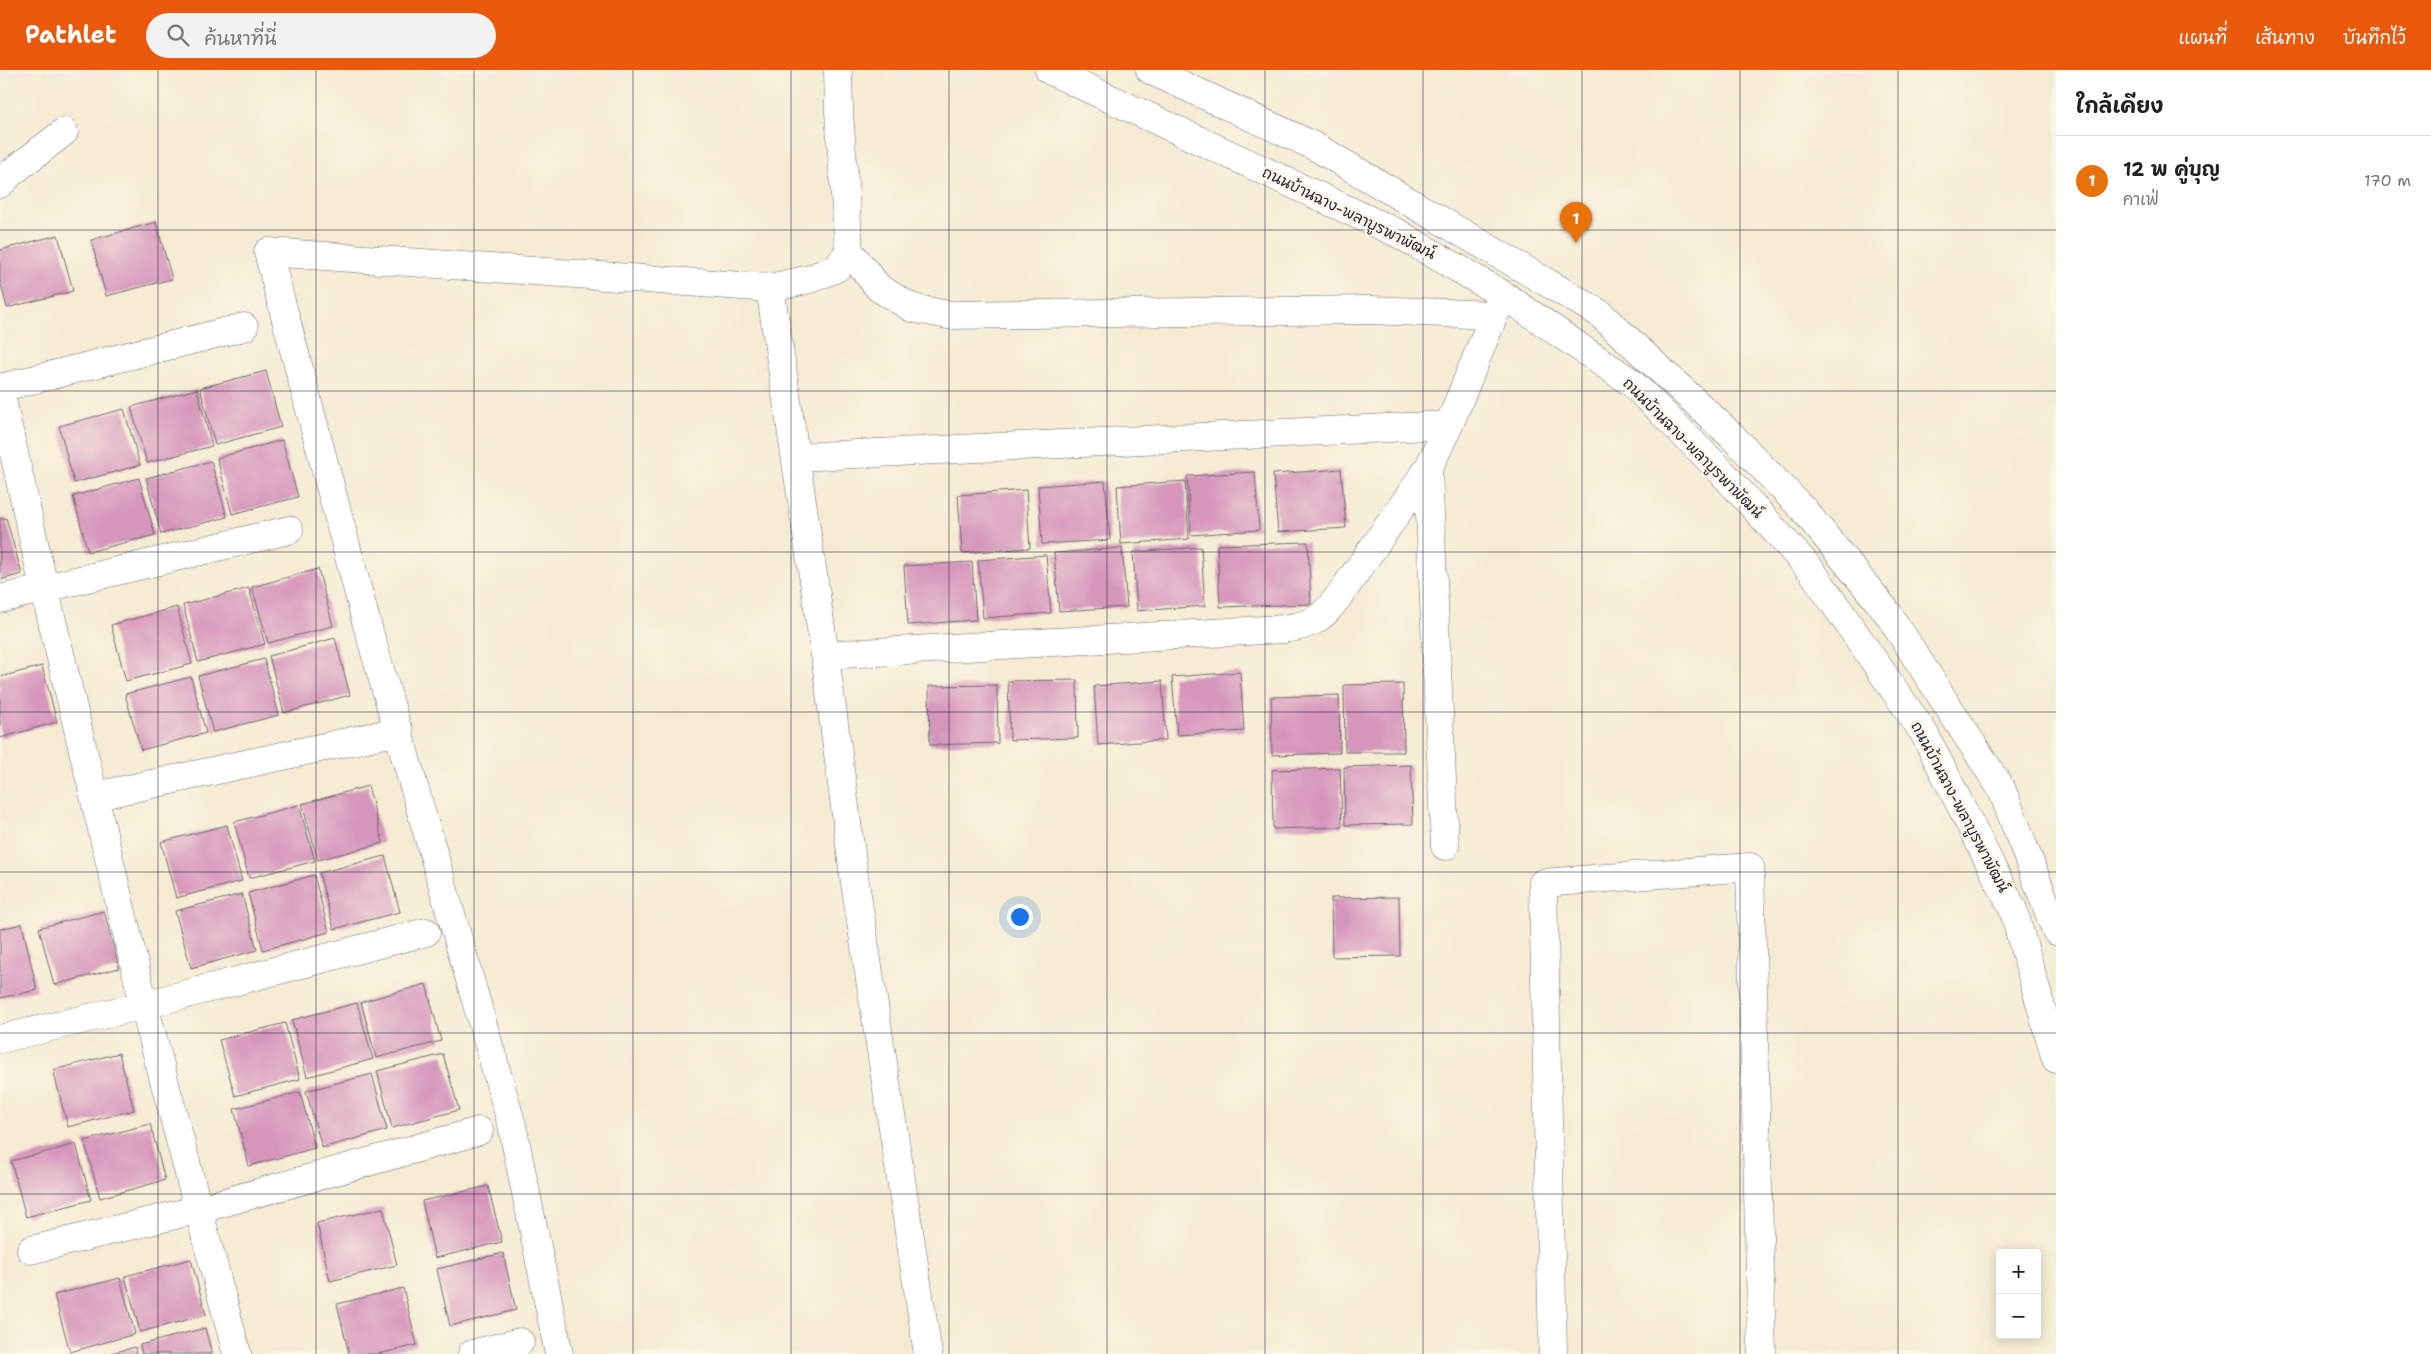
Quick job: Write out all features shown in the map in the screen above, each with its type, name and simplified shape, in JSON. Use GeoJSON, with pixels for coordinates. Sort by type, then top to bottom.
{"type":"FeatureCollection","features":[{"type":"Feature","properties":{"kind":"street"},"geometry":{"type":"LineString","coordinates":[[824,655],[1284,629],[1309,625],[1326,614],[1428,469],[1449,425],[1499,306],[1371,310],[948,315],[912,308],[879,288],[849,251],[838,112],[838,70]]}},
{"type":"Feature","properties":{"kind":"street","name":"ถนนบ้านฉาง-พลาบูรพาพัฒน์"},"geometry":{"type":"LineString","coordinates":[[1050,70],[1398,234],[1499,306],[1632,383],[1718,468],[1811,570],[1924,733],[2009,900],[2056,1059]]}},
{"type":"Feature","properties":{"kind":"street"},"geometry":{"type":"LineString","coordinates":[[1150,70],[1314,146],[1599,313],[1732,436],[1804,510],[1892,620],[2002,790],[2056,931]]}},
{"type":"Feature","properties":{"kind":"street"},"geometry":{"type":"LineString","coordinates":[[0,184],[11,173],[64,132]]}},
{"type":"Feature","properties":{"kind":"street"},"geometry":{"type":"LineString","coordinates":[[559,1354],[512,1125],[364,611],[268,252],[770,288],[810,279],[837,268],[849,251]]}},
{"type":"Feature","properties":{"kind":"street"},"geometry":{"type":"LineString","coordinates":[[770,288],[796,457],[854,876],[928,1354]]}},
{"type":"Feature","properties":{"kind":"street"},"geometry":{"type":"LineString","coordinates":[[237,1354],[200,1209],[144,1005],[96,796],[44,588],[0,389],[244,327]]}},
{"type":"Feature","properties":{"kind":"street"},"geometry":{"type":"LineString","coordinates":[[796,457],[1449,425]]}},
{"type":"Feature","properties":{"kind":"street"},"geometry":{"type":"LineString","coordinates":[[1428,469],[1445,846]]}},
{"type":"Feature","properties":{"kind":"street"},"geometry":{"type":"LineString","coordinates":[[0,599],[289,530]]}},
{"type":"Feature","properties":{"kind":"street"},"geometry":{"type":"LineString","coordinates":[[96,796],[399,731]]}},
{"type":"Feature","properties":{"kind":"street"},"geometry":{"type":"LineString","coordinates":[[1553,1354],[1543,883],[1750,867],[1762,1354]]}},
{"type":"Feature","properties":{"kind":"street"},"geometry":{"type":"LineString","coordinates":[[0,1039],[144,1005],[426,932]]}},
{"type":"Feature","properties":{"kind":"street"},"geometry":{"type":"LineString","coordinates":[[31,1250],[200,1209],[479,1131]]}},
{"type":"Feature","properties":{"kind":"street"},"geometry":{"type":"LineString","coordinates":[[472,1354],[520,1342]]}},
{"type":"Feature","properties":{"kind":"building"},"geometry":{"type":"Polygon","coordinates":[[[156,222],[172,279],[106,296],[91,240],[156,222]]]}},
{"type":"Feature","properties":{"kind":"building"},"geometry":{"type":"Polygon","coordinates":[[[58,235],[73,291],[7,308],[0,280],[0,250],[58,235]]]}},
{"type":"Feature","properties":{"kind":"building"},"geometry":{"type":"Polygon","coordinates":[[[266,371],[281,427],[215,445],[200,388],[266,371]]]}},
{"type":"Feature","properties":{"kind":"building"},"geometry":{"type":"Polygon","coordinates":[[[197,389],[212,446],[147,463],[131,407],[197,389]]]}},
{"type":"Feature","properties":{"kind":"building"},"geometry":{"type":"Polygon","coordinates":[[[124,409],[140,465],[74,483],[59,426],[124,409]]]}},
{"type":"Feature","properties":{"kind":"building"},"geometry":{"type":"Polygon","coordinates":[[[282,440],[298,497],[232,514],[217,458],[282,440]]]}},
{"type":"Feature","properties":{"kind":"building"},"geometry":{"type":"Polygon","coordinates":[[[211,461],[227,517],[161,534],[146,478],[211,461]]]}},
{"type":"Feature","properties":{"kind":"building"},"geometry":{"type":"Polygon","coordinates":[[[1341,469],[1346,528],[1278,532],[1273,474],[1341,469]]]}},
{"type":"Feature","properties":{"kind":"building"},"geometry":{"type":"Polygon","coordinates":[[[1255,472],[1259,530],[1191,535],[1187,476],[1255,472]]]}},
{"type":"Feature","properties":{"kind":"building"},"geometry":{"type":"Polygon","coordinates":[[[139,478],[155,535],[88,552],[73,496],[139,478]]]}},
{"type":"Feature","properties":{"kind":"building"},"geometry":{"type":"Polygon","coordinates":[[[1105,481],[1110,540],[1042,544],[1038,486],[1105,481]]]}},
{"type":"Feature","properties":{"kind":"building"},"geometry":{"type":"Polygon","coordinates":[[[1185,481],[1189,539],[1121,544],[1117,486],[1185,481]]]}},
{"type":"Feature","properties":{"kind":"building"},"geometry":{"type":"Polygon","coordinates":[[[1026,490],[1030,548],[962,553],[958,495],[1026,490]]]}},
{"type":"Feature","properties":{"kind":"building"},"geometry":{"type":"Polygon","coordinates":[[[6,518],[22,574],[0,580],[0,519],[6,518]]]}},
{"type":"Feature","properties":{"kind":"building"},"geometry":{"type":"Polygon","coordinates":[[[1308,542],[1311,604],[1220,607],[1217,545],[1308,542]]]}},
{"type":"Feature","properties":{"kind":"building"},"geometry":{"type":"Polygon","coordinates":[[[1201,547],[1205,606],[1137,611],[1133,552],[1201,547]]]}},
{"type":"Feature","properties":{"kind":"building"},"geometry":{"type":"Polygon","coordinates":[[[1122,548],[1127,607],[1059,611],[1054,553],[1122,548]]]}},
{"type":"Feature","properties":{"kind":"building"},"geometry":{"type":"Polygon","coordinates":[[[1046,555],[1051,613],[983,618],[978,560],[1046,555]]]}},
{"type":"Feature","properties":{"kind":"building"},"geometry":{"type":"Polygon","coordinates":[[[972,562],[976,620],[908,625],[904,566],[972,562]]]}},
{"type":"Feature","properties":{"kind":"building"},"geometry":{"type":"Polygon","coordinates":[[[318,569],[333,626],[268,643],[252,587],[318,569]]]}},
{"type":"Feature","properties":{"kind":"building"},"geometry":{"type":"Polygon","coordinates":[[[249,588],[265,644],[198,662],[183,605],[249,588]]]}},
{"type":"Feature","properties":{"kind":"building"},"geometry":{"type":"Polygon","coordinates":[[[177,607],[192,664],[126,681],[111,625],[177,607]]]}},
{"type":"Feature","properties":{"kind":"building"},"geometry":{"type":"Polygon","coordinates":[[[335,638],[350,695],[284,713],[269,656],[335,638]]]}},
{"type":"Feature","properties":{"kind":"building"},"geometry":{"type":"Polygon","coordinates":[[[264,659],[279,715],[213,732],[198,676],[264,659]]]}},
{"type":"Feature","properties":{"kind":"building"},"geometry":{"type":"Polygon","coordinates":[[[42,666],[57,722],[0,738],[0,677],[42,666]]]}},
{"type":"Feature","properties":{"kind":"building"},"geometry":{"type":"Polygon","coordinates":[[[1240,672],[1244,731],[1177,735],[1172,677],[1240,672]]]}},
{"type":"Feature","properties":{"kind":"building"},"geometry":{"type":"Polygon","coordinates":[[[191,677],[206,733],[141,750],[125,694],[191,677]]]}},
{"type":"Feature","properties":{"kind":"building"},"geometry":{"type":"Polygon","coordinates":[[[1077,680],[1078,738],[1010,740],[1008,681],[1077,680]]]}},
{"type":"Feature","properties":{"kind":"building"},"geometry":{"type":"Polygon","coordinates":[[[1162,681],[1166,740],[1098,745],[1094,686],[1162,681]]]}},
{"type":"Feature","properties":{"kind":"building"},"geometry":{"type":"Polygon","coordinates":[[[1403,684],[1404,752],[1345,752],[1344,685],[1403,684]]]}},
{"type":"Feature","properties":{"kind":"building"},"geometry":{"type":"Polygon","coordinates":[[[997,685],[998,743],[930,745],[929,686],[997,685]]]}},
{"type":"Feature","properties":{"kind":"building"},"geometry":{"type":"Polygon","coordinates":[[[1339,695],[1340,753],[1272,755],[1271,697],[1339,695]]]}},
{"type":"Feature","properties":{"kind":"building"},"geometry":{"type":"Polygon","coordinates":[[[1411,765],[1413,824],[1345,825],[1344,767],[1411,765]]]}},
{"type":"Feature","properties":{"kind":"building"},"geometry":{"type":"Polygon","coordinates":[[[1340,768],[1342,827],[1273,829],[1272,770],[1340,768]]]}},
{"type":"Feature","properties":{"kind":"building"},"geometry":{"type":"Polygon","coordinates":[[[368,786],[383,843],[318,860],[302,804],[368,786]]]}},
{"type":"Feature","properties":{"kind":"building"},"geometry":{"type":"Polygon","coordinates":[[[299,805],[315,861],[249,878],[234,822],[299,805]]]}},
{"type":"Feature","properties":{"kind":"building"},"geometry":{"type":"Polygon","coordinates":[[[227,825],[242,881],[176,898],[161,842],[227,825]]]}},
{"type":"Feature","properties":{"kind":"building"},"geometry":{"type":"Polygon","coordinates":[[[385,856],[400,912],[334,929],[319,873],[385,856]]]}},
{"type":"Feature","properties":{"kind":"building"},"geometry":{"type":"Polygon","coordinates":[[[314,875],[329,932],[263,950],[248,893],[314,875]]]}},
{"type":"Feature","properties":{"kind":"building"},"geometry":{"type":"Polygon","coordinates":[[[242,894],[257,950],[191,968],[175,911],[242,894]]]}},
{"type":"Feature","properties":{"kind":"building"},"geometry":{"type":"Polygon","coordinates":[[[1399,897],[1400,956],[1332,957],[1331,898],[1399,897]]]}},
{"type":"Feature","properties":{"kind":"building"},"geometry":{"type":"Polygon","coordinates":[[[104,911],[119,968],[54,985],[39,928],[104,911]]]}},
{"type":"Feature","properties":{"kind":"building"},"geometry":{"type":"Polygon","coordinates":[[[22,924],[37,990],[0,998],[0,929],[22,924]]]}},
{"type":"Feature","properties":{"kind":"building"},"geometry":{"type":"Polygon","coordinates":[[[426,984],[441,1041],[376,1058],[361,1002],[426,984]]]}},
{"type":"Feature","properties":{"kind":"building"},"geometry":{"type":"Polygon","coordinates":[[[357,1003],[373,1059],[307,1077],[292,1020],[357,1003]]]}},
{"type":"Feature","properties":{"kind":"building"},"geometry":{"type":"Polygon","coordinates":[[[285,1023],[300,1079],[235,1096],[219,1040],[285,1023]]]}},
{"type":"Feature","properties":{"kind":"building"},"geometry":{"type":"Polygon","coordinates":[[[119,1053],[134,1110],[68,1127],[53,1070],[119,1053]]]}},
{"type":"Feature","properties":{"kind":"building"},"geometry":{"type":"Polygon","coordinates":[[[443,1054],[459,1110],[392,1128],[377,1071],[443,1054]]]}},
{"type":"Feature","properties":{"kind":"building"},"geometry":{"type":"Polygon","coordinates":[[[372,1074],[387,1130],[322,1148],[306,1091],[372,1074]]]}},
{"type":"Feature","properties":{"kind":"building"},"geometry":{"type":"Polygon","coordinates":[[[300,1092],[315,1148],[249,1166],[234,1109],[300,1092]]]}},
{"type":"Feature","properties":{"kind":"building"},"geometry":{"type":"Polygon","coordinates":[[[150,1124],[165,1180],[100,1198],[84,1141],[150,1124]]]}},
{"type":"Feature","properties":{"kind":"building"},"geometry":{"type":"Polygon","coordinates":[[[76,1144],[91,1200],[26,1217],[11,1161],[76,1144]]]}},
{"type":"Feature","properties":{"kind":"building"},"geometry":{"type":"Polygon","coordinates":[[[488,1186],[502,1242],[435,1258],[422,1201],[488,1186]]]}},
{"type":"Feature","properties":{"kind":"building"},"geometry":{"type":"Polygon","coordinates":[[[383,1208],[397,1265],[330,1281],[317,1223],[383,1208]]]}},
{"type":"Feature","properties":{"kind":"building"},"geometry":{"type":"Polygon","coordinates":[[[503,1253],[516,1310],[450,1326],[437,1269],[503,1253]]]}},
{"type":"Feature","properties":{"kind":"building"},"geometry":{"type":"Polygon","coordinates":[[[191,1259],[206,1315],[140,1332],[125,1276],[191,1259]]]}},
{"type":"Feature","properties":{"kind":"building"},"geometry":{"type":"Polygon","coordinates":[[[120,1278],[135,1334],[70,1352],[54,1295],[120,1278]]]}},
{"type":"Feature","properties":{"kind":"building"},"geometry":{"type":"Polygon","coordinates":[[[403,1288],[417,1345],[378,1354],[349,1354],[337,1304],[403,1288]]]}},
{"type":"Feature","properties":{"kind":"building"},"geometry":{"type":"Polygon","coordinates":[[[205,1328],[212,1354],[142,1354],[140,1345],[205,1328]]]}},
{"type":"Feature","properties":{"kind":"building"},"geometry":{"type":"Polygon","coordinates":[[[135,1347],[136,1354],[112,1354],[112,1353],[135,1347]]]}},
{"type":"Feature","properties":{"kind":"place","name":"12 พ คู่บุญ"},"geometry":{"type":"Point","coordinates":[1576,243]}}]}
